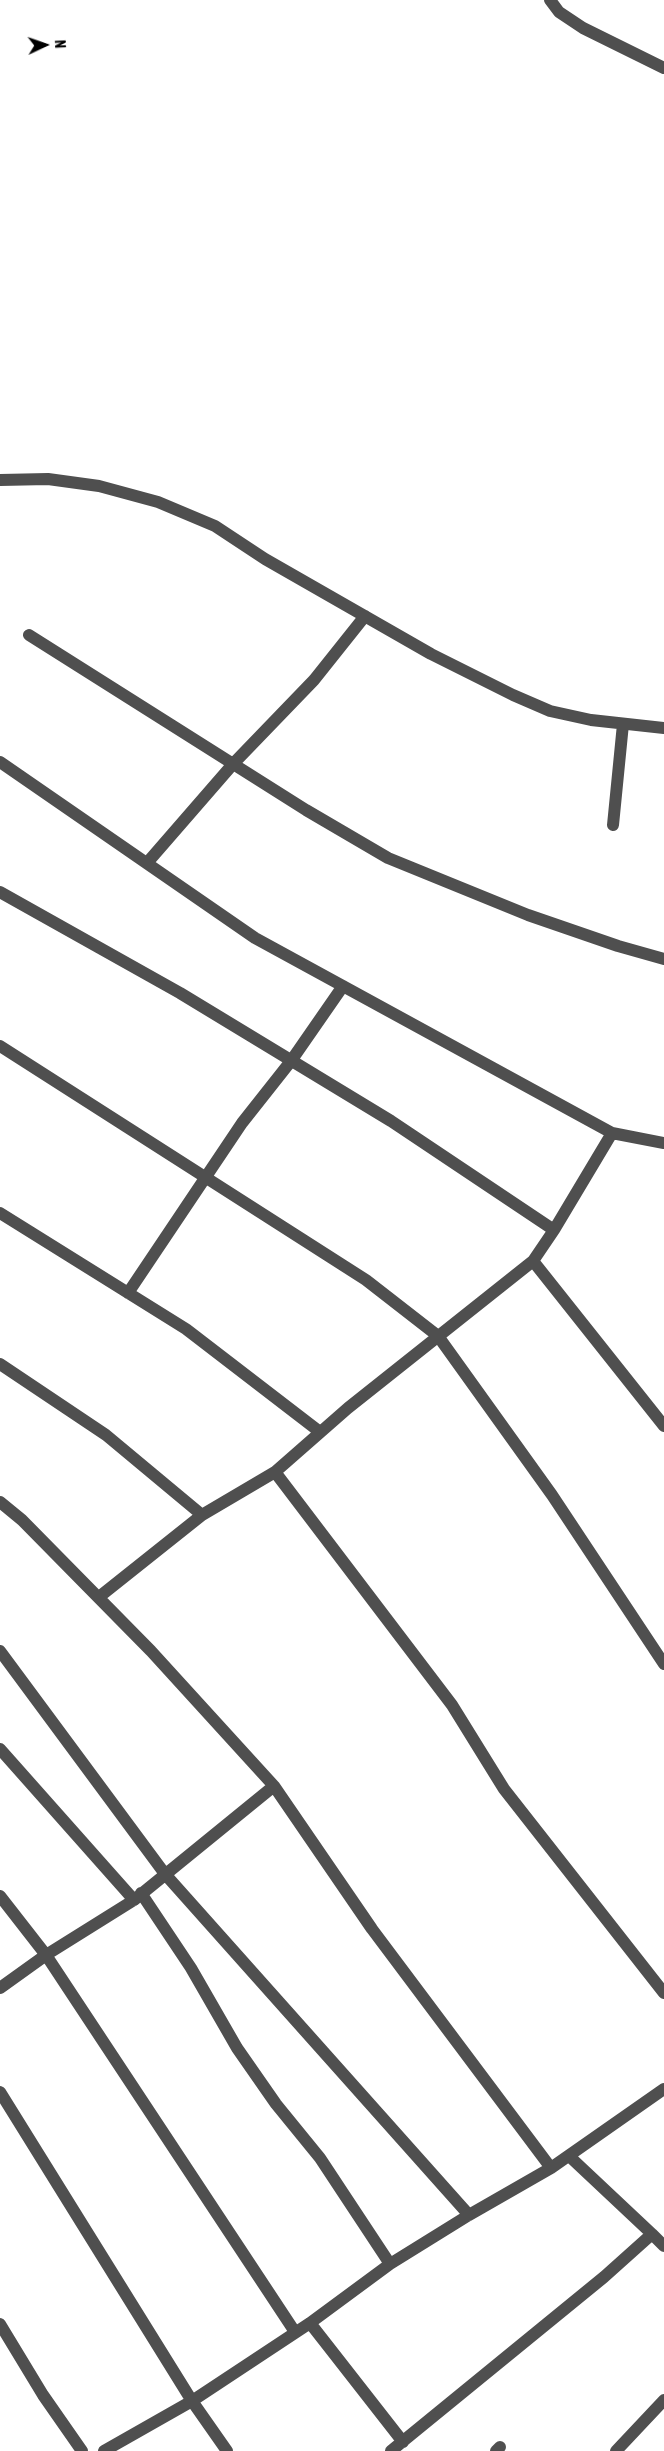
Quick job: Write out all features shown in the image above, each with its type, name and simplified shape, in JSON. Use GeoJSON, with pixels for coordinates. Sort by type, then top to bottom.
{"type":"FeatureCollection","features":[{"type":"Feature","properties":{"kind":"street"},"geometry":{"type":"LineString","coordinates":[[550,0],[558,12],[583,28],[664,68]]}},
{"type":"Feature","properties":{"kind":"street"},"geometry":{"type":"LineString","coordinates":[[0,480],[48,479],[90,484],[158,502],[215,526],[265,559],[439,658],[513,695],[550,711],[592,720],[664,728]]}},
{"type":"Feature","properties":{"kind":"street"},"geometry":{"type":"LineString","coordinates":[[147,863],[233,764],[314,680],[365,616]]}},
{"type":"Feature","properties":{"kind":"street"},"geometry":{"type":"LineString","coordinates":[[29,635],[306,810],[388,858],[528,915],[618,946],[664,959]]}},
{"type":"Feature","properties":{"kind":"street"},"geometry":{"type":"LineString","coordinates":[[613,825],[623,724]]}},
{"type":"Feature","properties":{"kind":"street"},"geometry":{"type":"LineString","coordinates":[[0,762],[255,938],[612,1133],[664,1143]]}},
{"type":"Feature","properties":{"kind":"street"},"geometry":{"type":"LineString","coordinates":[[0,892],[180,993],[391,1121],[554,1230]]}},
{"type":"Feature","properties":{"kind":"street"},"geometry":{"type":"LineString","coordinates":[[128,1293],[242,1123],[291,1061],[343,986]]}},
{"type":"Feature","properties":{"kind":"street"},"geometry":{"type":"LineString","coordinates":[[0,1046],[366,1280],[438,1336],[552,1495],[664,1664]]}},
{"type":"Feature","properties":{"kind":"street"},"geometry":{"type":"LineString","coordinates":[[99,1597],[202,1515],[275,1472],[320,1432],[533,1261],[554,1230],[612,1133]]}},
{"type":"Feature","properties":{"kind":"street"},"geometry":{"type":"LineString","coordinates":[[0,1213],[186,1329],[320,1432]]}},
{"type":"Feature","properties":{"kind":"street"},"geometry":{"type":"LineString","coordinates":[[533,1261],[664,1426]]}},
{"type":"Feature","properties":{"kind":"street"},"geometry":{"type":"LineString","coordinates":[[0,1364],[106,1435],[202,1515]]}},
{"type":"Feature","properties":{"kind":"street"},"geometry":{"type":"LineString","coordinates":[[275,1472],[452,1706],[504,1789],[664,1993]]}},
{"type":"Feature","properties":{"kind":"street"},"geometry":{"type":"LineString","coordinates":[[0,1502],[22,1520],[99,1597],[274,1786],[372,1929],[551,2168]]}},
{"type":"Feature","properties":{"kind":"street"},"geometry":{"type":"LineString","coordinates":[[0,1650],[165,1874],[469,2215]]}},
{"type":"Feature","properties":{"kind":"street"},"geometry":{"type":"LineString","coordinates":[[0,1749],[137,1896],[191,1968],[237,2048],[276,2104],[320,2158],[390,2264]]}},
{"type":"Feature","properties":{"kind":"street"},"geometry":{"type":"LineString","coordinates":[[0,1988],[46,1955],[137,1896],[274,1786]]}},
{"type":"Feature","properties":{"kind":"street"},"geometry":{"type":"LineString","coordinates":[[0,1896],[46,1955],[295,2332]]}},
{"type":"Feature","properties":{"kind":"street"},"geometry":{"type":"LineString","coordinates":[[104,2451],[192,2401],[310,2323],[390,2264],[469,2215],[551,2168],[664,2089]]}},
{"type":"Feature","properties":{"kind":"street"},"geometry":{"type":"LineString","coordinates":[[0,2092],[192,2401],[227,2451]]}},
{"type":"Feature","properties":{"kind":"street"},"geometry":{"type":"LineString","coordinates":[[569,2156],[664,2246]]}},
{"type":"Feature","properties":{"kind":"street"},"geometry":{"type":"LineString","coordinates":[[391,2451],[604,2277],[652,2234]]}},
{"type":"Feature","properties":{"kind":"street"},"geometry":{"type":"LineString","coordinates":[[310,2323],[403,2442]]}},
{"type":"Feature","properties":{"kind":"street"},"geometry":{"type":"LineString","coordinates":[[0,2324],[43,2395],[82,2451]]}},
{"type":"Feature","properties":{"kind":"street"},"geometry":{"type":"LineString","coordinates":[[616,2451],[664,2400]]}}]}
